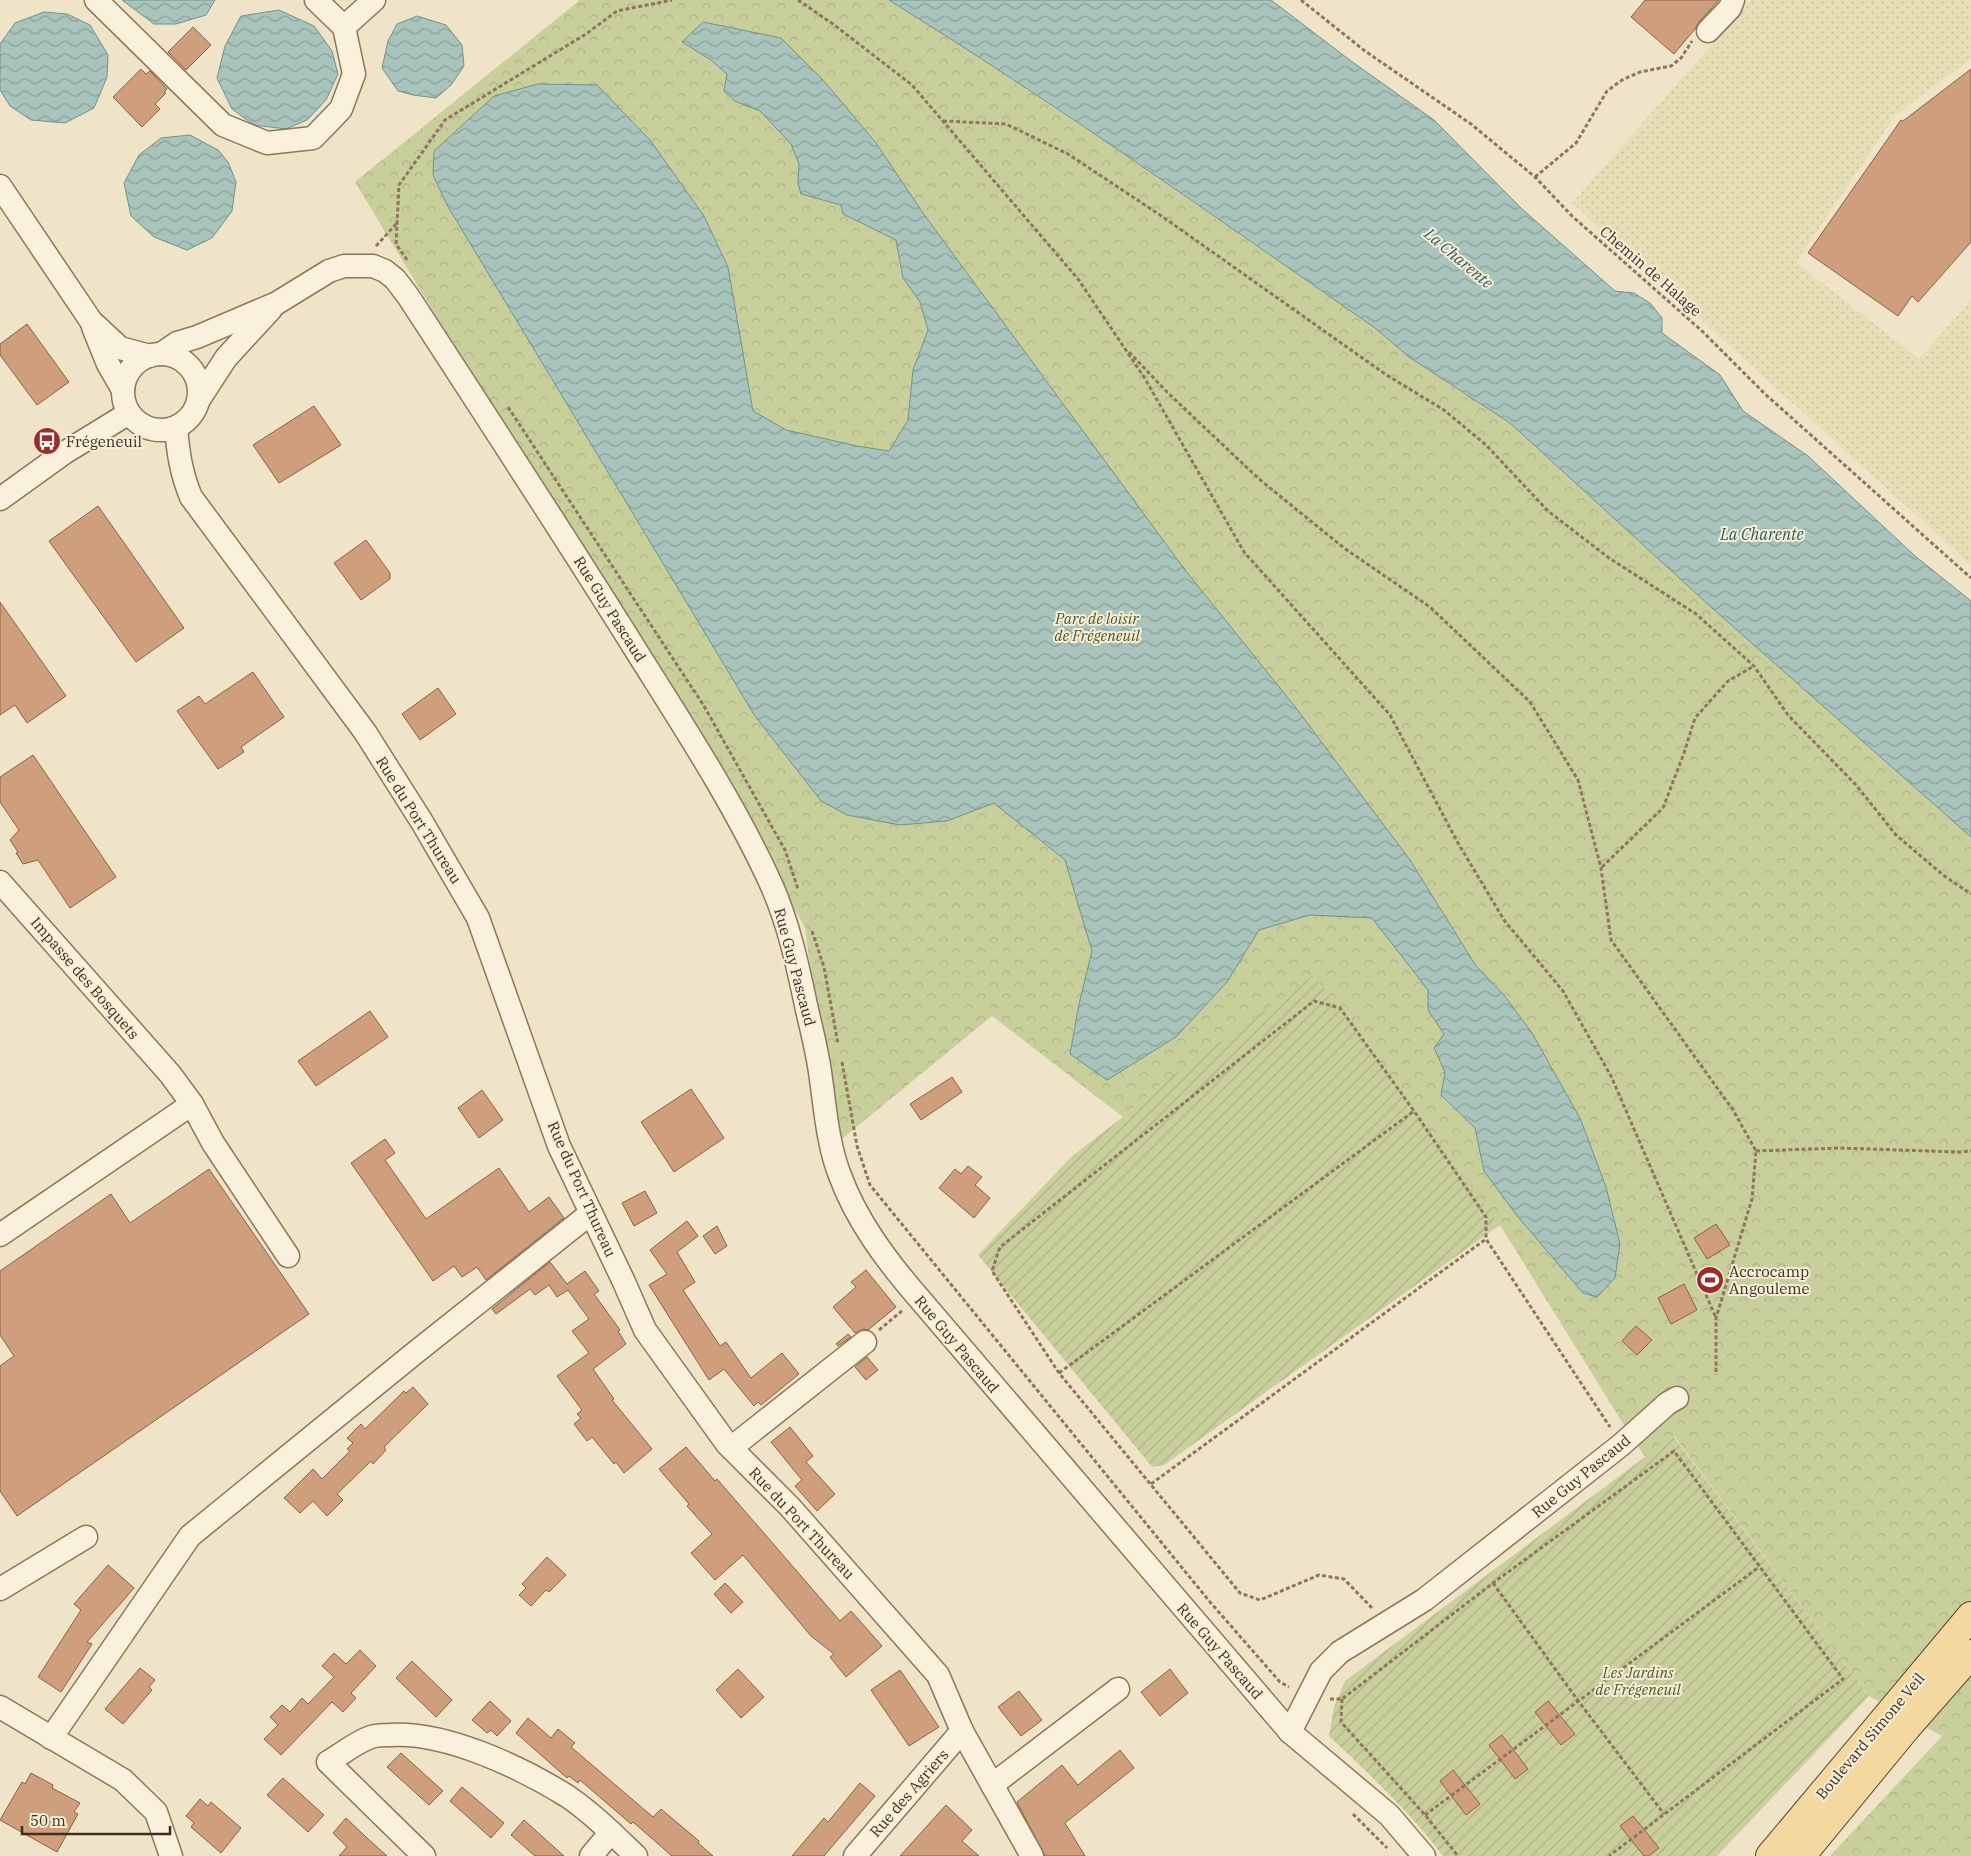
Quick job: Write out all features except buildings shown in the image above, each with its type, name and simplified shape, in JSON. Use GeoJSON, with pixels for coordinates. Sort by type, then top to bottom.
{"type":"FeatureCollection","features":[{"type":"Feature","properties":{"kind":"main road","name":"Boulevard Simone Veil"},"geometry":{"type":"LineString","coordinates":[[1770,1856],[1971,1616]]}},
{"type":"Feature","properties":{"kind":"main road","name":"Boulevard Simone Veil"},"geometry":{"type":"LineString","coordinates":[[1801,1856],[1971,1654]]}},
{"type":"Feature","properties":{"kind":"street"},"geometry":{"type":"LineString","coordinates":[[96,0],[224,125],[267,144],[312,138],[341,109],[354,74],[344,27],[316,0]]}},
{"type":"Feature","properties":{"kind":"street"},"geometry":{"type":"LineString","coordinates":[[344,27],[374,0]]}},
{"type":"Feature","properties":{"kind":"street"},"geometry":{"type":"LineString","coordinates":[[1708,31],[1730,8],[1733,0]]}},
{"type":"Feature","properties":{"kind":"street"},"geometry":{"type":"LineString","coordinates":[[0,186],[91,321],[108,364],[123,390]]}},
{"type":"Feature","properties":{"kind":"street","name":"Rue Guy Pascaud"},"geometry":{"type":"LineString","coordinates":[[156,355],[177,343],[197,337],[277,303],[329,271],[344,266],[373,266],[385,271],[395,279],[561,530],[745,830],[772,887],[786,925],[800,973],[819,1067],[832,1147],[838,1170],[861,1220],[892,1267],[1290,1732],[1389,1815],[1424,1856]]}},
{"type":"Feature","properties":{"kind":"street","name":"Rue Guy Pascaud"},"geometry":{"type":"LineString","coordinates":[[198,401],[226,358],[277,303]]}},
{"type":"Feature","properties":{"kind":"street"},"geometry":{"type":"LineString","coordinates":[[91,321],[120,348],[177,358],[190,368],[196,378],[199,389],[198,401],[186,421],[166,430],[155,430],[136,421],[124,402],[123,390],[126,378],[132,368],[140,360],[156,355]]}},
{"type":"Feature","properties":{"kind":"street"},"geometry":{"type":"LineString","coordinates":[[0,498],[64,454],[130,413]]}},
{"type":"Feature","properties":{"kind":"street","name":"Rue du Port Thureau"},"geometry":{"type":"LineString","coordinates":[[176,427],[179,462],[191,497],[365,732],[422,822],[478,918],[559,1146],[645,1330],[731,1448],[790,1507],[938,1675],[962,1731],[1030,1855]]}},
{"type":"Feature","properties":{"kind":"street","name":"Impasse des Bosquets"},"geometry":{"type":"LineString","coordinates":[[0,882],[170,1074],[192,1104],[213,1143],[288,1256]]}},
{"type":"Feature","properties":{"kind":"street"},"geometry":{"type":"LineString","coordinates":[[0,1235],[192,1104]]}},
{"type":"Feature","properties":{"kind":"street"},"geometry":{"type":"LineString","coordinates":[[51,1738],[190,1536],[416,1352],[591,1213]]}},
{"type":"Feature","properties":{"kind":"street"},"geometry":{"type":"LineString","coordinates":[[731,1448],[865,1342]]}},
{"type":"Feature","properties":{"kind":"street","name":"Rue Guy Pascaud"},"geometry":{"type":"LineString","coordinates":[[1290,1732],[1321,1671],[1340,1652],[1424,1600],[1622,1445],[1668,1403],[1677,1398]]}},
{"type":"Feature","properties":{"kind":"street"},"geometry":{"type":"LineString","coordinates":[[0,1589],[86,1537]]}},
{"type":"Feature","properties":{"kind":"street"},"geometry":{"type":"LineString","coordinates":[[992,1785],[1118,1689]]}},
{"type":"Feature","properties":{"kind":"street"},"geometry":{"type":"LineString","coordinates":[[0,1707],[123,1780],[156,1812],[171,1856]]}},
{"type":"Feature","properties":{"kind":"street","name":"Rue des Agriers"},"geometry":{"type":"LineString","coordinates":[[855,1856],[962,1731]]}},
{"type":"Feature","properties":{"kind":"street"},"geometry":{"type":"LineString","coordinates":[[424,1856],[328,1762],[371,1736],[406,1734],[433,1738],[495,1757],[568,1797],[611,1832],[636,1856]]}},
{"type":"Feature","properties":{"kind":"street"},"geometry":{"type":"LineString","coordinates":[[591,1856],[611,1832]]}},
{"type":"Feature","properties":{"kind":"path"},"geometry":{"type":"LineString","coordinates":[[412,268],[396,244],[399,185],[445,120],[586,34],[617,11],[672,0]]}},
{"type":"Feature","properties":{"kind":"path"},"geometry":{"type":"LineString","coordinates":[[798,0],[833,24],[912,85],[1078,279],[1144,377],[1244,552],[1390,715],[1458,843],[1504,920],[1562,991],[1611,1076],[1716,1318]]}},
{"type":"Feature","properties":{"kind":"path","name":"Chemin de Halage"},"geometry":{"type":"LineString","coordinates":[[1301,0],[1365,50],[1471,124],[1535,177],[1572,216],[1702,331],[1764,394],[1971,578]]}},
{"type":"Feature","properties":{"kind":"path"},"geometry":{"type":"LineString","coordinates":[[1535,177],[1576,143],[1607,91],[1622,80],[1640,72],[1671,66],[1681,58],[1692,41],[1708,31]]}},
{"type":"Feature","properties":{"kind":"path"},"geometry":{"type":"LineString","coordinates":[[944,121],[1006,124],[1068,154],[1163,217],[1385,374],[1444,410],[1486,445],[1548,511],[1609,558],[1696,614],[1754,666],[1788,714],[1856,785],[1896,835],[1943,875],[1971,894]]}},
{"type":"Feature","properties":{"kind":"path"},"geometry":{"type":"LineString","coordinates":[[1121,344],[1167,392],[1259,480],[1344,548],[1430,607],[1530,702],[1578,780],[1601,868],[1611,940],[1733,1110],[1756,1151],[1752,1199],[1716,1318],[1716,1376]]}},
{"type":"Feature","properties":{"kind":"path"},"geometry":{"type":"LineString","coordinates":[[505,404],[704,706],[785,850],[800,895]]}},
{"type":"Feature","properties":{"kind":"path"},"geometry":{"type":"LineString","coordinates":[[1601,868],[1663,808],[1695,718],[1728,681],[1754,666]]}},
{"type":"Feature","properties":{"kind":"path"},"geometry":{"type":"LineString","coordinates":[[809,922],[824,967],[840,1052]]}},
{"type":"Feature","properties":{"kind":"path"},"geometry":{"type":"LineString","coordinates":[[1386,1622],[1344,1579],[1319,1575],[1260,1600],[1240,1593],[1059,1373],[992,1271],[1000,1247],[1314,1001],[1340,1008],[1414,1111],[1486,1217],[1486,1239],[1622,1445]]}},
{"type":"Feature","properties":{"kind":"path"},"geometry":{"type":"LineString","coordinates":[[842,1061],[857,1146],[870,1186],[1210,1602],[1280,1682],[1308,1698],[1342,1699],[1493,1583],[1674,1451],[1843,1678],[1609,1856]]}},
{"type":"Feature","properties":{"kind":"path"},"geometry":{"type":"LineString","coordinates":[[1059,1373],[1414,1111]]}},
{"type":"Feature","properties":{"kind":"path"},"geometry":{"type":"LineString","coordinates":[[1756,1151],[1839,1148],[1971,1151]]}},
{"type":"Feature","properties":{"kind":"path"},"geometry":{"type":"LineString","coordinates":[[1151,1484],[1486,1239]]}},
{"type":"Feature","properties":{"kind":"path"},"geometry":{"type":"LineString","coordinates":[[865,1342],[918,1297]]}},
{"type":"Feature","properties":{"kind":"path"},"geometry":{"type":"LineString","coordinates":[[1424,1815],[1760,1566]]}},
{"type":"Feature","properties":{"kind":"path"},"geometry":{"type":"LineString","coordinates":[[1493,1583],[1579,1702],[1664,1814]]}},
{"type":"Feature","properties":{"kind":"path"},"geometry":{"type":"LineString","coordinates":[[1342,1699],[1341,1722],[1458,1856]]}},
{"type":"Feature","properties":{"kind":"shaded area"},"geometry":{"type":"Polygon","coordinates":[[[1751,0],[1971,0],[1971,58],[1895,116],[1796,262],[1919,359],[1971,300],[1971,565],[1572,203],[1751,0]]]}},
{"type":"Feature","properties":{"kind":"green space","name":"Parc de loisir de Frégeneuil"},"geometry":{"type":"Polygon","coordinates":[[[580,0],[889,0],[950,37],[1148,171],[1375,328],[1409,357],[1510,423],[1712,608],[1971,837],[1971,1856],[1830,1856],[1942,1736],[1869,1696],[1674,1436],[1645,1457],[1500,1225],[1163,1083],[1123,1117],[992,1016],[832,1147],[805,927],[355,182],[580,0]]]}},
{"type":"Feature","properties":{"kind":"green space"},"geometry":{"type":"Polygon","coordinates":[[[1314,975],[1500,1225],[1164,1465],[1152,1467],[978,1255],[1071,1157],[1163,1083],[1314,975]]]}},
{"type":"Feature","properties":{"kind":"green space","name":"Accrocamp Angouleme"},"geometry":{"type":"Polygon","coordinates":[[[1715,1267],[1720,1285],[1705,1294],[1698,1276],[1715,1267]]]}},
{"type":"Feature","properties":{"kind":"green space","name":"Les Jardins de Frégeneuil"},"geometry":{"type":"Polygon","coordinates":[[[1673,1436],[1869,1696],[1717,1856],[1443,1856],[1403,1809],[1329,1736],[1334,1707],[1345,1681],[1673,1436]]]}},
{"type":"Feature","properties":{"kind":"water"},"geometry":{"type":"Polygon","coordinates":[[[122,0],[215,0],[206,15],[176,24],[154,24],[122,0]]]}},
{"type":"Feature","properties":{"kind":"water","name":"La Charente"},"geometry":{"type":"Polygon","coordinates":[[[889,0],[1271,0],[1351,61],[1434,120],[1522,209],[1615,291],[1634,293],[1650,303],[1662,318],[1662,333],[1720,375],[1743,411],[1808,456],[1915,556],[1971,601],[1971,837],[1712,608],[1510,423],[1409,357],[1375,328],[1134,161],[1012,79],[889,0]]]}},
{"type":"Feature","properties":{"kind":"water"},"geometry":{"type":"Polygon","coordinates":[[[279,10],[314,26],[332,51],[338,74],[326,100],[307,120],[286,129],[254,125],[232,109],[217,78],[225,46],[241,16],[279,10]]]}},
{"type":"Feature","properties":{"kind":"water"},"geometry":{"type":"Polygon","coordinates":[[[44,12],[67,14],[90,25],[108,55],[107,77],[94,108],[65,123],[31,120],[10,106],[0,90],[0,44],[15,23],[44,12]]]}},
{"type":"Feature","properties":{"kind":"water"},"geometry":{"type":"Polygon","coordinates":[[[417,16],[446,25],[462,45],[464,66],[451,85],[436,98],[398,91],[382,68],[388,41],[397,24],[417,16]]]}},
{"type":"Feature","properties":{"kind":"water"},"geometry":{"type":"Polygon","coordinates":[[[703,22],[781,38],[824,81],[876,143],[923,213],[1185,570],[1296,708],[1410,860],[1476,966],[1504,995],[1532,1033],[1580,1118],[1606,1187],[1620,1244],[1615,1278],[1597,1297],[1583,1293],[1518,1217],[1484,1171],[1475,1128],[1441,1095],[1445,1072],[1434,1048],[1444,1034],[1428,1010],[1428,990],[1372,918],[1310,915],[1259,930],[1227,982],[1176,1037],[1107,1080],[1070,1054],[1079,1004],[1092,951],[1065,860],[994,803],[947,821],[900,825],[847,815],[821,801],[755,716],[447,205],[433,175],[434,151],[494,96],[538,84],[597,85],[650,140],[704,216],[728,267],[753,411],[786,430],[889,451],[908,420],[913,370],[928,330],[920,302],[903,278],[896,240],[843,214],[841,205],[801,194],[798,183],[799,164],[791,144],[760,111],[735,101],[724,91],[727,74],[711,60],[682,42],[703,22]]]}},
{"type":"Feature","properties":{"kind":"water"},"geometry":{"type":"Polygon","coordinates":[[[190,135],[218,150],[228,162],[236,182],[232,211],[212,238],[187,250],[154,237],[131,216],[124,183],[139,155],[161,138],[190,135]]]}},
{"type":"Feature","properties":{"kind":"place","name":"Frégeneuil"},"geometry":{"type":"Point","coordinates":[47,441]}},
{"type":"Feature","properties":{"kind":"place","name":"Accrocamp Angouleme"},"geometry":{"type":"Point","coordinates":[1710,1280]}}]}
